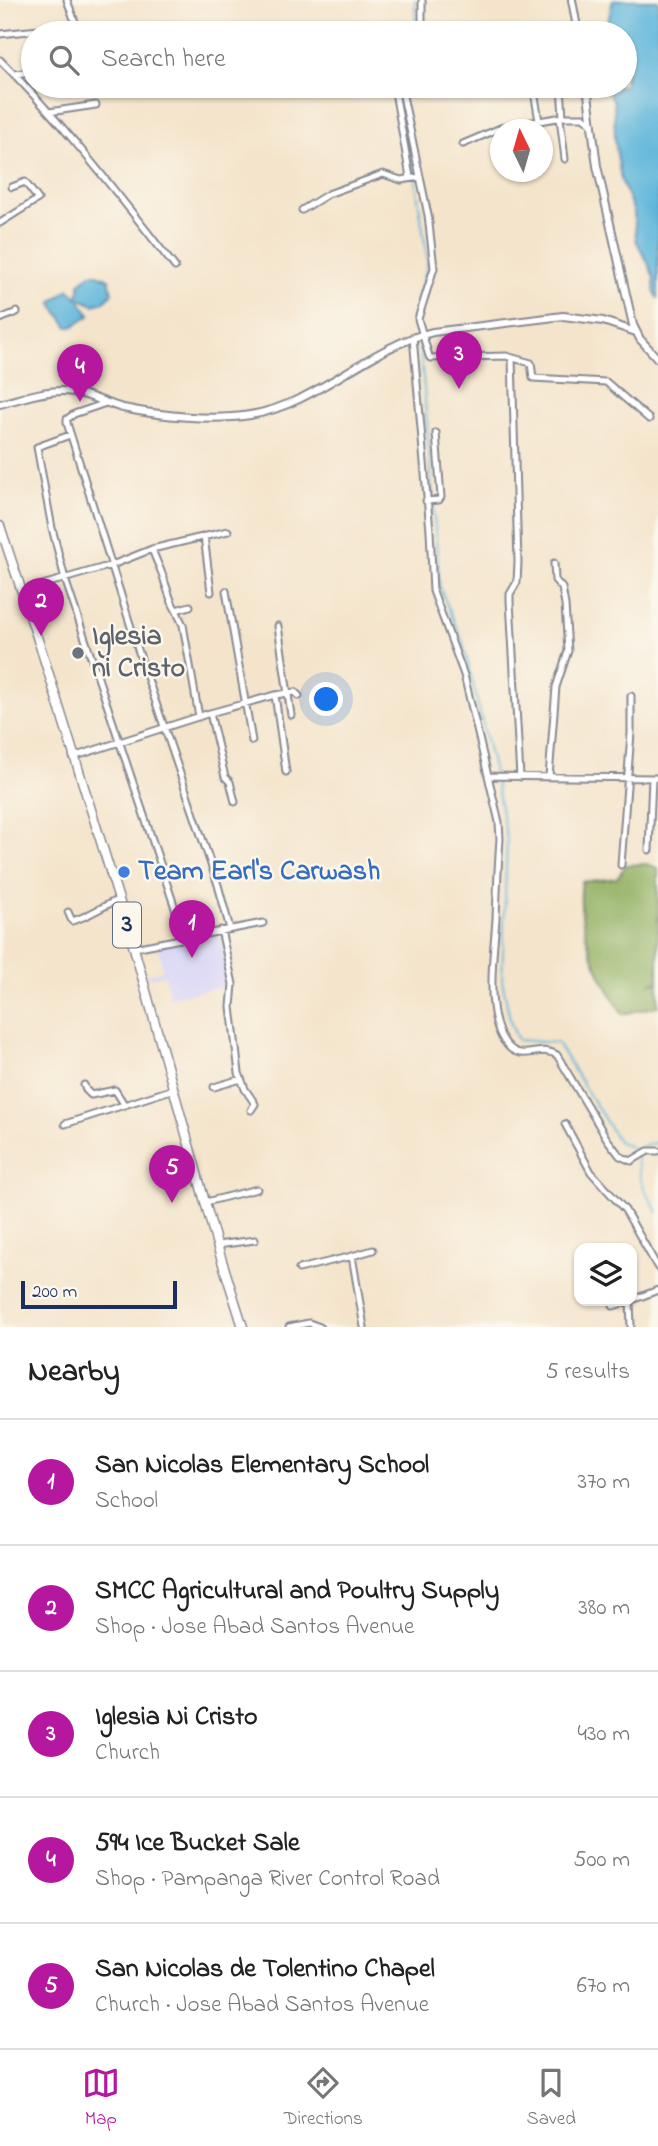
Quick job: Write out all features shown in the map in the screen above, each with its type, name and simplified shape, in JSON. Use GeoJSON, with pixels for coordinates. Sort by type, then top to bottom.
{"type":"FeatureCollection","features":[{"type":"Feature","properties":{"kind":"highway","name":"3"},"geometry":{"type":"LineString","coordinates":[[0,529],[134,948],[243,1327]]}},
{"type":"Feature","properties":{"kind":"main road"},"geometry":{"type":"LineString","coordinates":[[572,0],[576,21]]}},
{"type":"Feature","properties":{"kind":"main road"},"geometry":{"type":"LineString","coordinates":[[589,98],[597,166],[636,332],[658,359]]}},
{"type":"Feature","properties":{"kind":"main road"},"geometry":{"type":"LineString","coordinates":[[0,404],[45,392],[62,391],[75,392],[122,408],[150,412],[208,418],[251,415],[285,405],[321,388],[395,344],[422,334],[563,316],[603,321],[636,332]]}},
{"type":"Feature","properties":{"kind":"street"},"geometry":{"type":"LineString","coordinates":[[67,0],[75,21]]}},
{"type":"Feature","properties":{"kind":"street"},"geometry":{"type":"LineString","coordinates":[[422,0],[422,21]]}},
{"type":"Feature","properties":{"kind":"street"},"geometry":{"type":"LineString","coordinates":[[0,34],[21,32]]}},
{"type":"Feature","properties":{"kind":"street"},"geometry":{"type":"LineString","coordinates":[[0,60],[21,82]]}},
{"type":"Feature","properties":{"kind":"street"},"geometry":{"type":"LineString","coordinates":[[14,74],[21,73]]}},
{"type":"Feature","properties":{"kind":"street"},"geometry":{"type":"LineString","coordinates":[[36,98],[111,185],[175,267]]}},
{"type":"Feature","properties":{"kind":"street"},"geometry":{"type":"LineString","coordinates":[[396,98],[435,268],[418,319],[430,358],[512,358],[531,363],[533,379],[606,383],[649,419]]}},
{"type":"Feature","properties":{"kind":"street"},"geometry":{"type":"LineString","coordinates":[[404,98],[411,128],[415,177]]}},
{"type":"Feature","properties":{"kind":"street"},"geometry":{"type":"LineString","coordinates":[[535,98],[539,119]]}},
{"type":"Feature","properties":{"kind":"street"},"geometry":{"type":"LineString","coordinates":[[561,98],[565,159]]}},
{"type":"Feature","properties":{"kind":"street"},"geometry":{"type":"LineString","coordinates":[[49,112],[96,105]]}},
{"type":"Feature","properties":{"kind":"street"},"geometry":{"type":"LineString","coordinates":[[550,119],[583,117],[592,124]]}},
{"type":"Feature","properties":{"kind":"street"},"geometry":{"type":"LineString","coordinates":[[402,130],[411,128]]}},
{"type":"Feature","properties":{"kind":"street"},"geometry":{"type":"LineString","coordinates":[[463,144],[490,133]]}},
{"type":"Feature","properties":{"kind":"street"},"geometry":{"type":"LineString","coordinates":[[303,210],[328,194],[383,174],[401,180],[415,177]]}},
{"type":"Feature","properties":{"kind":"street"},"geometry":{"type":"LineString","coordinates":[[0,223],[38,199],[25,182],[12,187]]}},
{"type":"Feature","properties":{"kind":"street"},"geometry":{"type":"LineString","coordinates":[[0,319],[17,312]]}},
{"type":"Feature","properties":{"kind":"street"},"geometry":{"type":"LineString","coordinates":[[413,337],[430,500],[433,591],[464,676],[499,822],[492,983],[494,1010],[500,1031],[515,1052],[522,1054],[547,1051],[557,1055],[620,1156],[631,1161],[648,1151],[658,1151]]}},
{"type":"Feature","properties":{"kind":"street"},"geometry":{"type":"LineString","coordinates":[[512,358],[519,562],[517,582],[510,594],[510,601],[520,776]]}},
{"type":"Feature","properties":{"kind":"street"},"geometry":{"type":"LineString","coordinates":[[106,402],[69,416],[67,423],[230,929]]}},
{"type":"Feature","properties":{"kind":"street"},"geometry":{"type":"LineString","coordinates":[[430,500],[441,497],[436,433]]}},
{"type":"Feature","properties":{"kind":"street"},"geometry":{"type":"LineString","coordinates":[[70,435],[37,447],[52,528],[65,579],[185,937]]}},
{"type":"Feature","properties":{"kind":"street"},"geometry":{"type":"LineString","coordinates":[[22,592],[112,565],[152,549],[228,531]]}},
{"type":"Feature","properties":{"kind":"street"},"geometry":{"type":"LineString","coordinates":[[204,536],[211,593]]}},
{"type":"Feature","properties":{"kind":"street"},"geometry":{"type":"LineString","coordinates":[[152,549],[170,601],[183,625],[199,717]]}},
{"type":"Feature","properties":{"kind":"street"},"geometry":{"type":"LineString","coordinates":[[549,777],[556,687],[568,652],[565,605],[562,588],[555,580],[554,563]]}},
{"type":"Feature","properties":{"kind":"street"},"geometry":{"type":"LineString","coordinates":[[226,591],[252,741]]}},
{"type":"Feature","properties":{"kind":"street"},"geometry":{"type":"LineString","coordinates":[[176,610],[190,606]]}},
{"type":"Feature","properties":{"kind":"street"},"geometry":{"type":"LineString","coordinates":[[278,626],[291,715]]}},
{"type":"Feature","properties":{"kind":"street"},"geometry":{"type":"LineString","coordinates":[[73,757],[245,703],[288,692],[295,692],[299,696]]}},
{"type":"Feature","properties":{"kind":"street"},"geometry":{"type":"LineString","coordinates":[[275,695],[286,772]]}},
{"type":"Feature","properties":{"kind":"street"},"geometry":{"type":"LineString","coordinates":[[621,865],[631,696]]}},
{"type":"Feature","properties":{"kind":"street"},"geometry":{"type":"LineString","coordinates":[[210,713],[225,777],[230,782],[235,802]]}},
{"type":"Feature","properties":{"kind":"street"},"geometry":{"type":"LineString","coordinates":[[489,776],[655,778],[649,850]]}},
{"type":"Feature","properties":{"kind":"street"},"geometry":{"type":"LineString","coordinates":[[68,912],[72,921],[77,920],[118,900]]}},
{"type":"Feature","properties":{"kind":"street"},"geometry":{"type":"LineString","coordinates":[[134,948],[263,923]]}},
{"type":"Feature","properties":{"kind":"street"},"geometry":{"type":"LineString","coordinates":[[221,930],[233,979],[231,1007],[241,1079],[255,1104],[251,1110]]}},
{"type":"Feature","properties":{"kind":"street"},"geometry":{"type":"LineString","coordinates":[[222,996],[232,995]]}},
{"type":"Feature","properties":{"kind":"street"},"geometry":{"type":"LineString","coordinates":[[214,1087],[241,1079]]}},
{"type":"Feature","properties":{"kind":"street"},"geometry":{"type":"LineString","coordinates":[[84,1085],[91,1095],[116,1090],[124,1104]]}},
{"type":"Feature","properties":{"kind":"street"},"geometry":{"type":"LineString","coordinates":[[65,1124],[174,1089]]}},
{"type":"Feature","properties":{"kind":"street"},"geometry":{"type":"LineString","coordinates":[[565,1124],[591,1172],[625,1210],[658,1268]]}},
{"type":"Feature","properties":{"kind":"street"},"geometry":{"type":"LineString","coordinates":[[206,1202],[257,1189]]}},
{"type":"Feature","properties":{"kind":"street"},"geometry":{"type":"LineString","coordinates":[[218,1245],[255,1240]]}},
{"type":"Feature","properties":{"kind":"street"},"geometry":{"type":"LineString","coordinates":[[299,1269],[373,1250]]}},
{"type":"Feature","properties":{"kind":"street"},"geometry":{"type":"LineString","coordinates":[[352,1256],[364,1327]]}},
{"type":"Feature","properties":{"kind":"street"},"geometry":{"type":"LineString","coordinates":[[637,1298],[658,1290]]}},
{"type":"Feature","properties":{"kind":"street"},"geometry":{"type":"LineString","coordinates":[[630,1306],[631,1327]]}},
{"type":"Feature","properties":{"kind":"street"},"geometry":{"type":"LineString","coordinates":[[289,1327],[309,1324],[320,1327]]}},
{"type":"Feature","properties":{"kind":"shaded area"},"geometry":{"type":"Polygon","coordinates":[[[219,932],[230,985],[170,998],[165,975],[147,978],[147,974],[163,970],[158,945],[219,932]]]}},
{"type":"Feature","properties":{"kind":"green space"},"geometry":{"type":"Polygon","coordinates":[[[646,864],[658,868],[658,981],[648,984],[658,982],[658,1006],[623,1014],[605,985],[591,951],[582,917],[582,882],[617,878],[626,865],[646,864]]]}},
{"type":"Feature","properties":{"kind":"water"},"geometry":{"type":"Polygon","coordinates":[[[613,0],[658,0],[658,299],[650,267],[636,240],[634,212],[621,180],[612,98],[637,98],[637,21],[608,21],[613,0]]]}},
{"type":"Feature","properties":{"kind":"water"},"geometry":{"type":"Polygon","coordinates":[[[90,274],[109,279],[112,293],[104,302],[94,305],[81,299],[90,315],[68,327],[52,302],[69,289],[78,298],[80,283],[90,274]]]}},
{"type":"Feature","properties":{"kind":"waterway"},"geometry":{"type":"LineString","coordinates":[[415,0],[415,21]]}},
{"type":"Feature","properties":{"kind":"waterway"},"geometry":{"type":"LineString","coordinates":[[400,98],[428,262],[414,315],[416,331]]}},
{"type":"Feature","properties":{"kind":"waterway"},"geometry":{"type":"LineString","coordinates":[[420,341],[433,497]]}},
{"type":"Feature","properties":{"kind":"waterway"},"geometry":{"type":"LineString","coordinates":[[433,503],[440,588],[463,642],[507,840],[502,980],[511,1024],[518,1040],[557,1043],[618,1141],[636,1150],[658,1142]]}},
{"type":"Feature","properties":{"kind":"waterway"},"geometry":{"type":"LineString","coordinates":[[636,1152],[642,1184],[658,1212]]}},
{"type":"Feature","properties":{"kind":"place","name":"Iglesia Ni Cristo"},"geometry":{"type":"Point","coordinates":[459,389]}},
{"type":"Feature","properties":{"kind":"place","name":"594 Ice Bucket Sale"},"geometry":{"type":"Point","coordinates":[80,402]}},
{"type":"Feature","properties":{"kind":"place","name":"SMCC Agricultural and Poultry Supply"},"geometry":{"type":"Point","coordinates":[41,636]}},
{"type":"Feature","properties":{"kind":"place","name":"Iglesia ni Cristo"},"geometry":{"type":"Point","coordinates":[78,653]}},
{"type":"Feature","properties":{"kind":"place","name":"Team Earl's Carwash"},"geometry":{"type":"Point","coordinates":[124,872]}},
{"type":"Feature","properties":{"kind":"place","name":"San Nicolas Elementary School"},"geometry":{"type":"Point","coordinates":[192,958]}},
{"type":"Feature","properties":{"kind":"place","name":"San Nicolas de Tolentino Chapel"},"geometry":{"type":"Point","coordinates":[172,1203]}}]}
